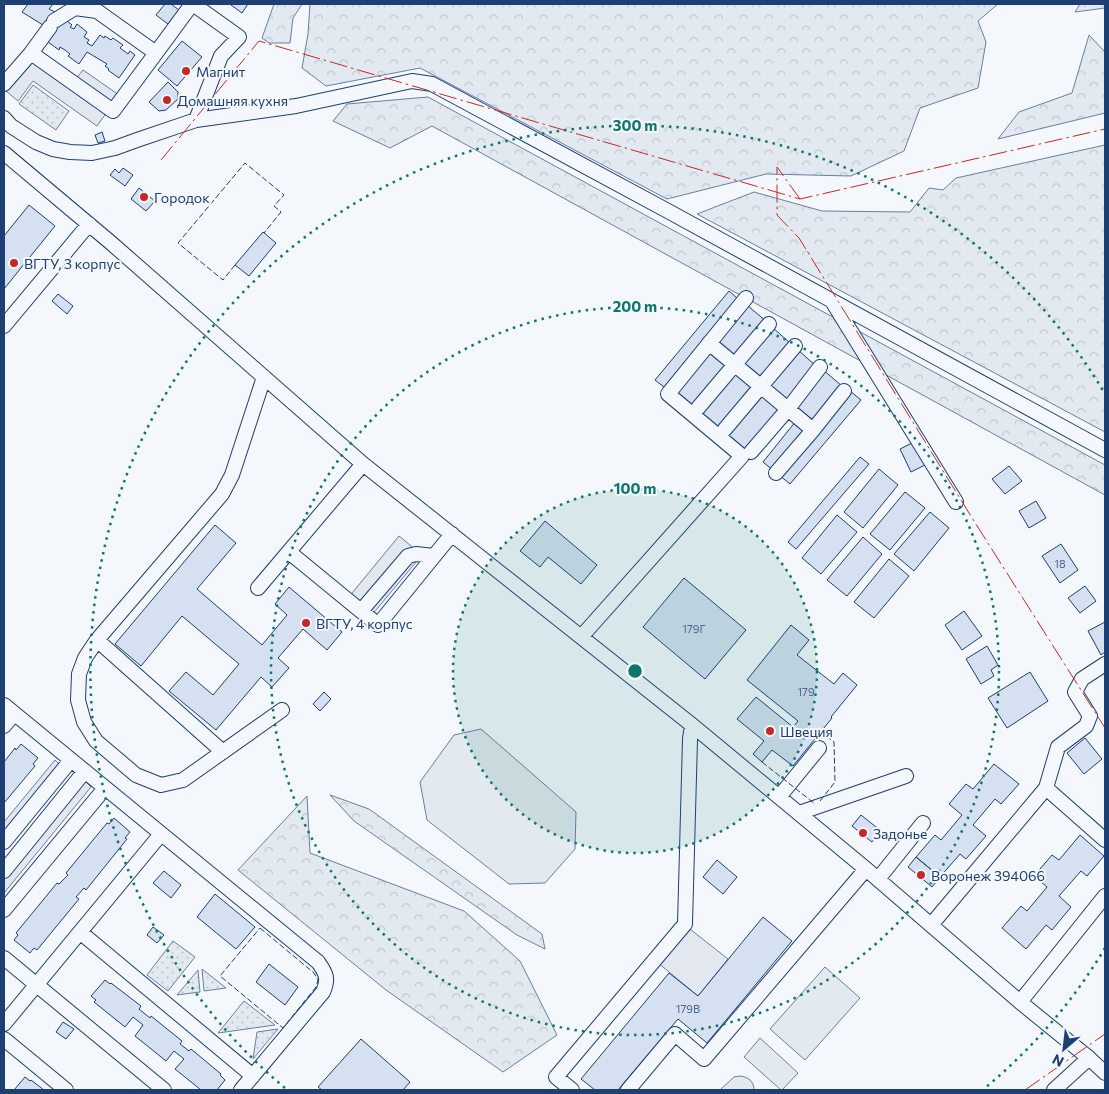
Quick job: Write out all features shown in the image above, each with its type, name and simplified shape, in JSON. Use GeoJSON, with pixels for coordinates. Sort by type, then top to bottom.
{"type":"FeatureCollection","features":[{"type":"Feature","properties":{"kind":"street"},"geometry":{"type":"LineString","coordinates":[[31,53],[113,111],[192,4],[239,37],[221,56],[196,120]]}},
{"type":"Feature","properties":{"kind":"street"},"geometry":{"type":"LineString","coordinates":[[4,84],[31,53],[52,24],[76,6],[97,11],[156,53]]}},
{"type":"Feature","properties":{"kind":"street"},"geometry":{"type":"LineString","coordinates":[[4,118],[11,126],[36,142],[52,149],[92,153],[115,148],[196,120],[296,106],[412,81],[432,84],[1105,450]]}},
{"type":"Feature","properties":{"kind":"street"},"geometry":{"type":"LineString","coordinates":[[4,152],[364,464],[780,797],[1105,1073]]}},
{"type":"Feature","properties":{"kind":"street"},"geometry":{"type":"LineString","coordinates":[[4,326],[89,224]]}},
{"type":"Feature","properties":{"kind":"street"},"geometry":{"type":"LineString","coordinates":[[582,637],[742,456],[668,394],[746,298]]}},
{"type":"Feature","properties":{"kind":"street"},"geometry":{"type":"LineString","coordinates":[[832,300],[956,502]]}},
{"type":"Feature","properties":{"kind":"street"},"geometry":{"type":"LineString","coordinates":[[698,408],[769,324]]}},
{"type":"Feature","properties":{"kind":"street"},"geometry":{"type":"LineString","coordinates":[[709,343],[813,430]]}},
{"type":"Feature","properties":{"kind":"street"},"geometry":{"type":"LineString","coordinates":[[725,429],[795,346]]}},
{"type":"Feature","properties":{"kind":"street"},"geometry":{"type":"LineString","coordinates":[[751,452],[788,409],[820,367]]}},
{"type":"Feature","properties":{"kind":"street"},"geometry":{"type":"LineString","coordinates":[[264,377],[232,475],[222,494],[97,640],[85,658],[79,674],[78,700],[84,722],[96,741],[136,775],[161,785],[183,780],[282,710]]}},
{"type":"Feature","properties":{"kind":"street"},"geometry":{"type":"LineString","coordinates":[[776,473],[844,392]]}},
{"type":"Feature","properties":{"kind":"street"},"geometry":{"type":"LineString","coordinates":[[258,588],[364,464]]}},
{"type":"Feature","properties":{"kind":"street"},"geometry":{"type":"LineString","coordinates":[[289,552],[378,625],[452,534]]}},
{"type":"Feature","properties":{"kind":"street"},"geometry":{"type":"LineString","coordinates":[[362,611],[408,556],[416,554],[434,556]]}},
{"type":"Feature","properties":{"kind":"street"},"geometry":{"type":"LineString","coordinates":[[97,640],[222,752]]}},
{"type":"Feature","properties":{"kind":"street"},"geometry":{"type":"LineString","coordinates":[[931,925],[1046,788],[1058,747],[1086,726],[1090,716],[1075,692],[1082,679],[1105,664]]}},
{"type":"Feature","properties":{"kind":"street"},"geometry":{"type":"LineString","coordinates":[[4,726],[9,709],[318,962],[324,971],[327,984],[323,992],[241,1090]]}},
{"type":"Feature","properties":{"kind":"street"},"geometry":{"type":"LineString","coordinates":[[572,1090],[556,1077],[685,924],[690,739],[692,726]]}},
{"type":"Feature","properties":{"kind":"street"},"geometry":{"type":"LineString","coordinates":[[780,797],[819,748]]}},
{"type":"Feature","properties":{"kind":"street"},"geometry":{"type":"LineString","coordinates":[[4,842],[71,760]]}},
{"type":"Feature","properties":{"kind":"street"},"geometry":{"type":"LineString","coordinates":[[4,871],[84,771]]}},
{"type":"Feature","properties":{"kind":"street"},"geometry":{"type":"LineString","coordinates":[[799,814],[906,776]]}},
{"type":"Feature","properties":{"kind":"street"},"geometry":{"type":"LineString","coordinates":[[4,910],[105,788]]}},
{"type":"Feature","properties":{"kind":"street"},"geometry":{"type":"LineString","coordinates":[[1046,788],[1105,840]]}},
{"type":"Feature","properties":{"kind":"street"},"geometry":{"type":"LineString","coordinates":[[878,879],[923,823]]}},
{"type":"Feature","properties":{"kind":"street"},"geometry":{"type":"LineString","coordinates":[[4,1024],[161,834]]}},
{"type":"Feature","properties":{"kind":"street"},"geometry":{"type":"LineString","coordinates":[[628,1090],[675,1034],[704,1059],[866,869]]}},
{"type":"Feature","properties":{"kind":"street"},"geometry":{"type":"LineString","coordinates":[[1020,1002],[1105,896]]}},
{"type":"Feature","properties":{"kind":"street"},"geometry":{"type":"LineString","coordinates":[[80,932],[253,1076]]}},
{"type":"Feature","properties":{"kind":"street"},"geometry":{"type":"LineString","coordinates":[[4,958],[164,1090]]}},
{"type":"Feature","properties":{"kind":"street"},"geometry":{"type":"LineString","coordinates":[[4,1039],[66,1090]]}},
{"type":"Feature","properties":{"kind":"street"},"geometry":{"type":"LineString","coordinates":[[1063,1087],[1089,1058]]}},
{"type":"Feature","properties":{"kind":"green space"},"geometry":{"type":"Polygon","coordinates":[[[274,4],[302,4],[293,18],[290,43],[269,43],[262,38],[274,4]]]}},
{"type":"Feature","properties":{"kind":"green space"},"geometry":{"type":"Polygon","coordinates":[[[310,4],[998,4],[978,21],[986,42],[978,88],[920,108],[904,151],[851,176],[766,174],[667,199],[420,68],[326,86],[302,68],[308,34],[310,4]]]}},
{"type":"Feature","properties":{"kind":"green space"},"geometry":{"type":"Polygon","coordinates":[[[1080,4],[1105,4],[1105,8],[1075,12],[1080,4]]]}},
{"type":"Feature","properties":{"kind":"green space"},"geometry":{"type":"Polygon","coordinates":[[[1089,35],[1105,52],[1105,113],[998,139],[1019,112],[1072,93],[1089,35]]]}},
{"type":"Feature","properties":{"kind":"green space"},"geometry":{"type":"Polygon","coordinates":[[[33,85],[69,111],[56,130],[19,104],[33,85]]]}},
{"type":"Feature","properties":{"kind":"green space"},"geometry":{"type":"Polygon","coordinates":[[[428,97],[1105,465],[1105,495],[432,126],[390,148],[333,121],[347,104],[428,97]]]}},
{"type":"Feature","properties":{"kind":"green space"},"geometry":{"type":"Polygon","coordinates":[[[1105,145],[1105,432],[697,214],[754,192],[822,211],[910,212],[929,188],[943,190],[956,178],[1105,145]]]}},
{"type":"Feature","properties":{"kind":"green space"},"geometry":{"type":"Polygon","coordinates":[[[481,729],[576,812],[575,849],[545,883],[509,884],[427,820],[420,782],[454,735],[481,729]]]}},
{"type":"Feature","properties":{"kind":"green space"},"geometry":{"type":"Polygon","coordinates":[[[330,795],[369,809],[542,934],[545,949],[517,935],[354,821],[330,795]]]}},
{"type":"Feature","properties":{"kind":"green space"},"geometry":{"type":"Polygon","coordinates":[[[307,796],[310,853],[464,911],[520,961],[557,1035],[503,1072],[386,990],[238,870],[307,796]]]}},
{"type":"Feature","properties":{"kind":"green space"},"geometry":{"type":"Polygon","coordinates":[[[173,941],[195,957],[168,991],[147,975],[173,941]]]}},
{"type":"Feature","properties":{"kind":"green space"},"geometry":{"type":"Polygon","coordinates":[[[825,967],[860,998],[805,1060],[770,1029],[825,967]]]}},
{"type":"Feature","properties":{"kind":"green space"},"geometry":{"type":"Polygon","coordinates":[[[202,969],[226,988],[204,991],[202,969]]]}},
{"type":"Feature","properties":{"kind":"green space"},"geometry":{"type":"Polygon","coordinates":[[[198,970],[200,992],[177,995],[198,970]]]}},
{"type":"Feature","properties":{"kind":"green space"},"geometry":{"type":"Polygon","coordinates":[[[244,1001],[275,1025],[218,1033],[244,1001]]]}},
{"type":"Feature","properties":{"kind":"green space"},"geometry":{"type":"Polygon","coordinates":[[[278,1029],[253,1059],[257,1032],[278,1029]]]}},
{"type":"Feature","properties":{"kind":"green space"},"geometry":{"type":"Polygon","coordinates":[[[760,1038],[798,1073],[782,1090],[744,1057],[760,1038]]]}},
{"type":"Feature","properties":{"kind":"green space"},"geometry":{"type":"Polygon","coordinates":[[[740,1076],[750,1080],[754,1090],[720,1090],[734,1077],[740,1076]]]}},
{"type":"Feature","properties":{"kind":"shaded area"},"geometry":{"type":"Polygon","coordinates":[[[31,56],[71,85],[83,70],[119,95],[97,126],[33,81],[18,101],[6,91],[31,56]]]}},
{"type":"Feature","properties":{"kind":"shaded area"},"geometry":{"type":"Polygon","coordinates":[[[399,536],[422,555],[371,616],[348,598],[399,536]]]}},
{"type":"Feature","properties":{"kind":"shaded area"},"geometry":{"type":"Polygon","coordinates":[[[55,760],[61,766],[4,836],[4,822],[55,760]]]}},
{"type":"Feature","properties":{"kind":"shaded area"},"geometry":{"type":"Polygon","coordinates":[[[85,781],[91,787],[4,893],[4,879],[85,781]]]}},
{"type":"Feature","properties":{"kind":"shaded area"},"geometry":{"type":"Polygon","coordinates":[[[681,922],[728,959],[698,996],[652,958],[681,922]]]}},
{"type":"Feature","properties":{"kind":"building"},"geometry":{"type":"Polygon","coordinates":[[[28,4],[53,4],[49,9],[55,12],[59,21],[63,24],[66,20],[72,25],[70,27],[74,29],[77,24],[87,32],[84,37],[89,40],[87,43],[92,46],[100,35],[111,40],[113,38],[123,45],[120,48],[128,54],[130,51],[135,55],[119,78],[108,70],[105,66],[107,64],[87,52],[79,64],[68,56],[70,54],[65,50],[60,47],[59,50],[48,42],[55,31],[22,12],[28,4]]]}},
{"type":"Feature","properties":{"kind":"building"},"geometry":{"type":"Polygon","coordinates":[[[165,4],[171,4],[179,10],[168,24],[156,15],[165,4]]]}},
{"type":"Feature","properties":{"kind":"building"},"geometry":{"type":"Polygon","coordinates":[[[232,4],[248,4],[242,13],[232,4]]]}},
{"type":"Feature","properties":{"kind":"building"},"geometry":{"type":"Polygon","coordinates":[[[182,41],[202,57],[177,86],[158,70],[182,41]]]}},
{"type":"Feature","properties":{"kind":"building"},"geometry":{"type":"Polygon","coordinates":[[[168,82],[178,92],[178,99],[166,110],[159,111],[149,102],[168,82]]]}},
{"type":"Feature","properties":{"kind":"building"},"geometry":{"type":"Polygon","coordinates":[[[102,132],[105,141],[98,143],[95,135],[102,132]]]}},
{"type":"Feature","properties":{"kind":"building"},"geometry":{"type":"Polygon","coordinates":[[[123,168],[133,175],[125,186],[110,175],[115,169],[119,173],[123,168]]]}},
{"type":"Feature","properties":{"kind":"building"},"geometry":{"type":"Polygon","coordinates":[[[139,188],[155,201],[146,211],[131,199],[139,188]]]}},
{"type":"Feature","properties":{"kind":"building","name":"ВГТУ, 3 корпус"},"geometry":{"type":"Polygon","coordinates":[[[29,205],[55,226],[4,289],[4,236],[29,205]]]}},
{"type":"Feature","properties":{"kind":"building"},"geometry":{"type":"Polygon","coordinates":[[[263,232],[276,243],[249,276],[235,265],[263,232]]]}},
{"type":"Feature","properties":{"kind":"building"},"geometry":{"type":"Polygon","coordinates":[[[729,291],[737,298],[664,387],[655,380],[729,291]]]}},
{"type":"Feature","properties":{"kind":"building"},"geometry":{"type":"Polygon","coordinates":[[[58,294],[73,306],[67,314],[52,301],[58,294]]]}},
{"type":"Feature","properties":{"kind":"building"},"geometry":{"type":"Polygon","coordinates":[[[748,306],[767,322],[737,358],[718,342],[748,306]]]}},
{"type":"Feature","properties":{"kind":"building"},"geometry":{"type":"Polygon","coordinates":[[[772,327],[791,344],[761,380],[742,363],[772,327]]]}},
{"type":"Feature","properties":{"kind":"building"},"geometry":{"type":"Polygon","coordinates":[[[797,349],[816,366],[786,402],[767,385],[797,349]]]}},
{"type":"Feature","properties":{"kind":"building"},"geometry":{"type":"Polygon","coordinates":[[[710,350],[730,366],[694,408],[675,392],[710,350]]]}},
{"type":"Feature","properties":{"kind":"building"},"geometry":{"type":"Polygon","coordinates":[[[822,369],[842,386],[812,422],[792,406],[822,369]]]}},
{"type":"Feature","properties":{"kind":"building"},"geometry":{"type":"Polygon","coordinates":[[[735,371],[755,387],[719,429],[700,413],[735,371]]]}},
{"type":"Feature","properties":{"kind":"building"},"geometry":{"type":"Polygon","coordinates":[[[849,390],[861,400],[790,484],[779,475],[849,390]]]}},
{"type":"Feature","properties":{"kind":"building"},"geometry":{"type":"Polygon","coordinates":[[[761,393],[781,410],[746,452],[726,435],[761,393]]]}},
{"type":"Feature","properties":{"kind":"building"},"geometry":{"type":"Polygon","coordinates":[[[796,421],[807,430],[774,471],[763,462],[796,421]]]}},
{"type":"Feature","properties":{"kind":"building"},"geometry":{"type":"Polygon","coordinates":[[[914,442],[925,465],[911,472],[900,449],[914,442]]]}},
{"type":"Feature","properties":{"kind":"building"},"geometry":{"type":"Polygon","coordinates":[[[860,457],[869,464],[796,549],[788,542],[860,457]]]}},
{"type":"Feature","properties":{"kind":"building"},"geometry":{"type":"Polygon","coordinates":[[[1009,466],[1022,481],[1005,494],[992,479],[1009,466]]]}},
{"type":"Feature","properties":{"kind":"building"},"geometry":{"type":"Polygon","coordinates":[[[879,469],[898,485],[863,528],[844,512],[879,469]]]}},
{"type":"Feature","properties":{"kind":"building"},"geometry":{"type":"Polygon","coordinates":[[[905,492],[925,508],[890,550],[870,534],[905,492]]]}},
{"type":"Feature","properties":{"kind":"building"},"geometry":{"type":"Polygon","coordinates":[[[1036,501],[1046,518],[1029,528],[1019,511],[1036,501]]]}},
{"type":"Feature","properties":{"kind":"building"},"geometry":{"type":"Polygon","coordinates":[[[930,512],[949,528],[914,571],[894,554],[930,512]]]}},
{"type":"Feature","properties":{"kind":"building"},"geometry":{"type":"Polygon","coordinates":[[[837,515],[857,532],[821,574],[802,558],[837,515]]]}},
{"type":"Feature","properties":{"kind":"building"},"geometry":{"type":"Polygon","coordinates":[[[545,521],[597,565],[581,584],[548,557],[540,567],[520,551],[545,521]]]}},
{"type":"Feature","properties":{"kind":"building","name":"ВГТУ, 4 корпус"},"geometry":{"type":"Polygon","coordinates":[[[215,525],[236,543],[197,589],[262,645],[287,615],[275,604],[289,587],[342,632],[327,650],[303,629],[278,658],[289,668],[272,687],[261,677],[216,730],[169,691],[186,672],[213,695],[239,664],[182,616],[141,666],[115,644],[215,525]]]}},
{"type":"Feature","properties":{"kind":"building"},"geometry":{"type":"Polygon","coordinates":[[[863,537],[882,554],[847,596],[827,580],[863,537]]]}},
{"type":"Feature","properties":{"kind":"building"},"geometry":{"type":"Polygon","coordinates":[[[1061,544],[1078,570],[1060,583],[1042,556],[1061,544]]]}},
{"type":"Feature","properties":{"kind":"building"},"geometry":{"type":"Polygon","coordinates":[[[889,559],[909,576],[874,618],[854,602],[889,559]]]}},
{"type":"Feature","properties":{"kind":"building"},"geometry":{"type":"Polygon","coordinates":[[[684,578],[746,630],[705,679],[643,627],[684,578]]]}},
{"type":"Feature","properties":{"kind":"building"},"geometry":{"type":"Polygon","coordinates":[[[1085,586],[1096,601],[1080,613],[1068,598],[1085,586]]]}},
{"type":"Feature","properties":{"kind":"building"},"geometry":{"type":"Polygon","coordinates":[[[964,611],[982,636],[962,650],[945,625],[964,611]]]}},
{"type":"Feature","properties":{"kind":"building"},"geometry":{"type":"Polygon","coordinates":[[[1105,622],[1105,652],[1101,655],[1088,631],[1105,622]]]}},
{"type":"Feature","properties":{"kind":"building"},"geometry":{"type":"Polygon","coordinates":[[[791,625],[809,640],[797,655],[834,684],[843,673],[857,685],[793,766],[772,750],[762,762],[753,754],[764,741],[737,719],[756,697],[793,727],[798,721],[747,680],[791,625]]]}},
{"type":"Feature","properties":{"kind":"building"},"geometry":{"type":"Polygon","coordinates":[[[987,646],[998,665],[991,670],[994,676],[981,684],[966,659],[987,646]]]}},
{"type":"Feature","properties":{"kind":"building"},"geometry":{"type":"Polygon","coordinates":[[[1030,672],[1048,701],[1007,728],[988,698],[1030,672]]]}},
{"type":"Feature","properties":{"kind":"building"},"geometry":{"type":"Polygon","coordinates":[[[324,692],[331,699],[320,711],[313,704],[324,692]]]}},
{"type":"Feature","properties":{"kind":"building"},"geometry":{"type":"Polygon","coordinates":[[[1085,738],[1102,759],[1084,774],[1067,753],[1085,738]]]}},
{"type":"Feature","properties":{"kind":"building"},"geometry":{"type":"Polygon","coordinates":[[[21,744],[38,758],[33,764],[35,766],[4,803],[4,762],[15,748],[16,750],[21,744]]]}},
{"type":"Feature","properties":{"kind":"building"},"geometry":{"type":"Polygon","coordinates":[[[994,764],[1019,784],[1001,804],[995,799],[973,825],[986,836],[966,859],[960,854],[940,877],[916,857],[935,835],[941,840],[962,815],[949,804],[966,784],[973,789],[994,764]]]}},
{"type":"Feature","properties":{"kind":"building"},"geometry":{"type":"Polygon","coordinates":[[[861,815],[881,831],[872,842],[852,826],[861,815]]]}},
{"type":"Feature","properties":{"kind":"building"},"geometry":{"type":"Polygon","coordinates":[[[114,818],[130,832],[125,838],[127,839],[86,890],[84,888],[76,897],[79,899],[37,950],[34,948],[30,953],[14,940],[18,935],[16,933],[57,883],[59,884],[68,875],[66,873],[107,823],[109,824],[114,818]]]}},
{"type":"Feature","properties":{"kind":"building"},"geometry":{"type":"Polygon","coordinates":[[[1080,835],[1104,856],[1087,876],[1081,871],[1059,896],[1071,907],[1052,930],[1046,925],[1026,949],[1002,928],[1021,906],[1027,911],[1047,887],[1034,876],[1052,855],[1059,860],[1080,835]]]}},
{"type":"Feature","properties":{"kind":"building"},"geometry":{"type":"Polygon","coordinates":[[[916,857],[940,877],[932,887],[908,867],[916,857]]]}},
{"type":"Feature","properties":{"kind":"building"},"geometry":{"type":"Polygon","coordinates":[[[717,860],[737,877],[723,894],[703,877],[717,860]]]}},
{"type":"Feature","properties":{"kind":"building"},"geometry":{"type":"Polygon","coordinates":[[[164,871],[181,885],[171,898],[153,883],[164,871]]]}},
{"type":"Feature","properties":{"kind":"building"},"geometry":{"type":"Polygon","coordinates":[[[215,894],[255,927],[236,949],[197,917],[215,894]]]}},
{"type":"Feature","properties":{"kind":"building"},"geometry":{"type":"Polygon","coordinates":[[[763,917],[792,941],[707,1043],[678,1019],[618,1090],[595,1090],[581,1079],[669,973],[698,996],[763,917]]]}},
{"type":"Feature","properties":{"kind":"building"},"geometry":{"type":"Polygon","coordinates":[[[153,927],[164,935],[157,943],[147,935],[153,927]]]}},
{"type":"Feature","properties":{"kind":"building"},"geometry":{"type":"Polygon","coordinates":[[[269,964],[298,987],[285,1005],[256,982],[269,964]]]}},
{"type":"Feature","properties":{"kind":"building"},"geometry":{"type":"Polygon","coordinates":[[[105,980],[141,1006],[139,1009],[150,1018],[151,1016],[182,1041],[180,1044],[189,1051],[191,1049],[221,1074],[225,1080],[217,1090],[201,1090],[175,1069],[184,1059],[174,1051],[166,1061],[135,1036],[143,1025],[133,1017],[125,1027],[94,1002],[96,1000],[91,996],[105,980]]]}},
{"type":"Feature","properties":{"kind":"building"},"geometry":{"type":"Polygon","coordinates":[[[63,1022],[74,1029],[66,1039],[56,1032],[63,1022]]]}},
{"type":"Feature","properties":{"kind":"building"},"geometry":{"type":"Polygon","coordinates":[[[361,1039],[410,1082],[403,1090],[322,1090],[318,1087],[361,1039]]]}},
{"type":"Feature","properties":{"kind":"building"},"geometry":{"type":"Polygon","coordinates":[[[25,1077],[31,1080],[44,1090],[14,1090],[25,1077]]]}},
{"type":"Feature","properties":{"kind":"fence"},"geometry":{"type":"LineString","coordinates":[[235,265],[223,280],[178,243],[245,163],[284,195],[274,206],[281,212],[264,233]]}},
{"type":"Feature","properties":{"kind":"fence"},"geometry":{"type":"LineString","coordinates":[[820,801],[835,782],[834,742],[821,732]]}},
{"type":"Feature","properties":{"kind":"fence"},"geometry":{"type":"LineString","coordinates":[[762,762],[815,804]]}},
{"type":"Feature","properties":{"kind":"fence"},"geometry":{"type":"LineString","coordinates":[[260,928],[314,973],[318,980],[316,987],[283,1028],[220,976],[260,928]]}},
{"type":"Feature","properties":{"kind":"power"},"geometry":{"type":"LineString","coordinates":[[161,160],[259,41],[800,199],[1105,129]]}},
{"type":"Feature","properties":{"kind":"power"},"geometry":{"type":"LineString","coordinates":[[800,199],[777,167],[777,215],[799,238],[1105,728]]}},
{"type":"Feature","properties":{"kind":"power"},"geometry":{"type":"LineString","coordinates":[[1025,1090],[1105,1034]]}},
{"type":"Feature","properties":{"kind":"place","name":"Магнит"},"geometry":{"type":"Point","coordinates":[186,71]}},
{"type":"Feature","properties":{"kind":"place","name":"Домашняя кухня"},"geometry":{"type":"Point","coordinates":[167,100]}},
{"type":"Feature","properties":{"kind":"place","name":"Городок"},"geometry":{"type":"Point","coordinates":[144,197]}},
{"type":"Feature","properties":{"kind":"place","name":"ВГТУ, 3 корпус"},"geometry":{"type":"Point","coordinates":[14,263]}},
{"type":"Feature","properties":{"kind":"place","name":"ВГТУ, 4 корпус"},"geometry":{"type":"Point","coordinates":[306,623]}},
{"type":"Feature","properties":{"kind":"place","name":"Швеция"},"geometry":{"type":"Point","coordinates":[770,731]}},
{"type":"Feature","properties":{"kind":"place","name":"Задонье"},"geometry":{"type":"Point","coordinates":[863,833]}},
{"type":"Feature","properties":{"kind":"place","name":"Воронеж 394066"},"geometry":{"type":"Point","coordinates":[921,875]}}]}
